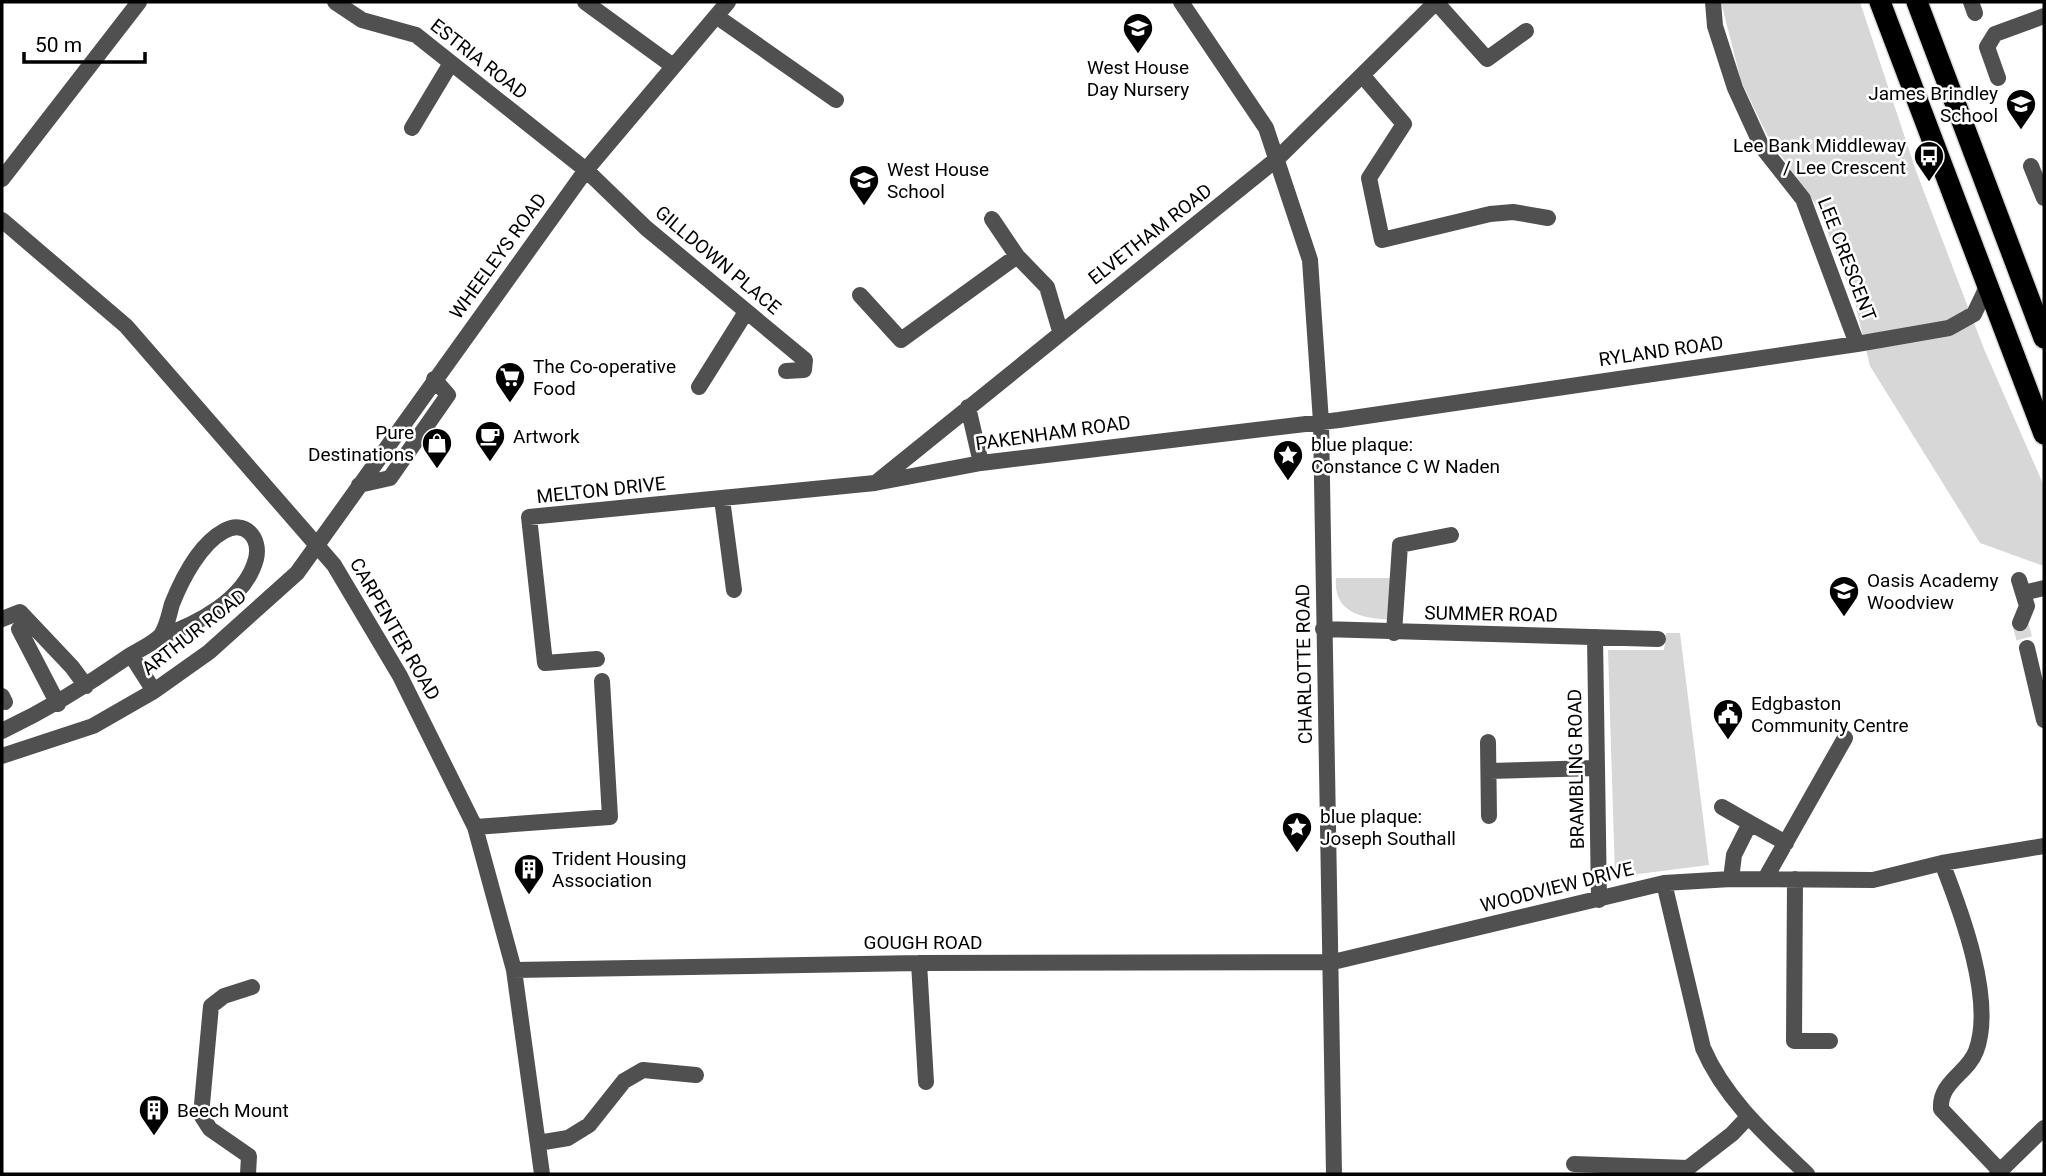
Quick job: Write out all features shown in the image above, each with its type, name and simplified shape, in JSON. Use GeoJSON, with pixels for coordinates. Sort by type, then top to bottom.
{"type":"FeatureCollection","features":[{"type":"Feature","properties":{"kind":"highway"},"geometry":{"type":"LineString","coordinates":[[1880,2],[2044,434]]}},
{"type":"Feature","properties":{"kind":"highway"},"geometry":{"type":"LineString","coordinates":[[1917,2],[2044,338]]}},
{"type":"Feature","properties":{"kind":"street"},"geometry":{"type":"LineString","coordinates":[[2,179],[139,2]]}},
{"type":"Feature","properties":{"kind":"street","name":"ESTRIA ROAD"},"geometry":{"type":"LineString","coordinates":[[335,2],[362,20],[416,35],[586,170]]}},
{"type":"Feature","properties":{"kind":"street"},"geometry":{"type":"LineString","coordinates":[[586,2],[673,66]]}},
{"type":"Feature","properties":{"kind":"street","name":"WHEELEYS ROAD"},"geometry":{"type":"LineString","coordinates":[[319,547],[434,379],[586,170],[727,2]]}},
{"type":"Feature","properties":{"kind":"street","name":"CHARLOTTE ROAD"},"geometry":{"type":"LineString","coordinates":[[1181,2],[1266,128],[1310,260],[1321,422],[1323,629],[1333,962],[1334,1174]]}},
{"type":"Feature","properties":{"kind":"street","name":"ELVETHAM ROAD"},"geometry":{"type":"LineString","coordinates":[[875,483],[1060,331],[1278,158],[1436,2],[1488,59],[1525,31]]}},
{"type":"Feature","properties":{"kind":"street","name":"LEE CRESCENT"},"geometry":{"type":"LineString","coordinates":[[1713,2],[1715,26],[1735,88],[1762,147],[1803,199],[1857,344]]}},
{"type":"Feature","properties":{"kind":"street"},"geometry":{"type":"LineString","coordinates":[[716,16],[836,100]]}},
{"type":"Feature","properties":{"kind":"street"},"geometry":{"type":"LineString","coordinates":[[1998,78],[1987,47],[1995,34],[2044,16]]}},
{"type":"Feature","properties":{"kind":"street"},"geometry":{"type":"LineString","coordinates":[[412,128],[451,63]]}},
{"type":"Feature","properties":{"kind":"street"},"geometry":{"type":"LineString","coordinates":[[1362,75],[1404,124],[1369,178],[1382,240],[1490,214],[1513,212],[1548,218]]}},
{"type":"Feature","properties":{"kind":"street"},"geometry":{"type":"LineString","coordinates":[[2031,166],[2044,198]]}},
{"type":"Feature","properties":{"kind":"street","name":"GILLDOWN PLACE"},"geometry":{"type":"LineString","coordinates":[[586,170],[646,228],[805,360],[804,370],[786,371]]}},
{"type":"Feature","properties":{"kind":"street"},"geometry":{"type":"LineString","coordinates":[[992,219],[1017,256],[1047,287],[1060,331]]}},
{"type":"Feature","properties":{"kind":"street","name":"CARPENTER ROAD"},"geometry":{"type":"LineString","coordinates":[[2,220],[126,326],[319,547],[334,565],[400,676],[475,827],[514,970],[542,1174]]}},
{"type":"Feature","properties":{"kind":"street"},"geometry":{"type":"LineString","coordinates":[[860,295],[901,340],[1017,256]]}},
{"type":"Feature","properties":{"kind":"street","name":"RYLAND ROAD"},"geometry":{"type":"LineString","coordinates":[[1321,422],[1857,344],[1949,328],[1975,314],[1987,287]]}},
{"type":"Feature","properties":{"kind":"street"},"geometry":{"type":"LineString","coordinates":[[699,387],[746,312]]}},
{"type":"Feature","properties":{"kind":"street"},"geometry":{"type":"LineString","coordinates":[[968,407],[981,463]]}},
{"type":"Feature","properties":{"kind":"street","name":"PAKENHAM ROAD"},"geometry":{"type":"LineString","coordinates":[[791,490],[875,483],[981,463],[1321,422]]}},
{"type":"Feature","properties":{"kind":"street","name":"MELTON DRIVE"},"geometry":{"type":"LineString","coordinates":[[597,659],[545,663],[529,517],[791,490]]}},
{"type":"Feature","properties":{"kind":"street"},"geometry":{"type":"LineString","coordinates":[[722,499],[734,590]]}},
{"type":"Feature","properties":{"kind":"street"},"geometry":{"type":"LineString","coordinates":[[2,731],[58,704],[160,637],[185,629],[214,611],[243,586],[259,547],[256,536],[234,526],[211,541],[176,594],[160,637]]}},
{"type":"Feature","properties":{"kind":"street"},"geometry":{"type":"LineString","coordinates":[[1394,633],[1401,545],[1451,535]]}},
{"type":"Feature","properties":{"kind":"street","name":"ARTHUR ROAD"},"geometry":{"type":"LineString","coordinates":[[2,756],[93,726],[154,691],[209,652],[297,573],[319,547]]}},
{"type":"Feature","properties":{"kind":"street"},"geometry":{"type":"LineString","coordinates":[[2020,623],[2026,606],[2021,587],[2044,587]]}},
{"type":"Feature","properties":{"kind":"street"},"geometry":{"type":"LineString","coordinates":[[2,619],[20,612],[72,667],[86,686]]}},
{"type":"Feature","properties":{"kind":"street"},"geometry":{"type":"LineString","coordinates":[[19,629],[58,704]]}},
{"type":"Feature","properties":{"kind":"street","name":"SUMMER ROAD"},"geometry":{"type":"LineString","coordinates":[[1323,629],[1658,639]]}},
{"type":"Feature","properties":{"kind":"street","name":"BRAMBLING ROAD"},"geometry":{"type":"LineString","coordinates":[[1595,637],[1599,900]]}},
{"type":"Feature","properties":{"kind":"street"},"geometry":{"type":"LineString","coordinates":[[2027,648],[2044,720]]}},
{"type":"Feature","properties":{"kind":"street"},"geometry":{"type":"LineString","coordinates":[[131,655],[154,691]]}},
{"type":"Feature","properties":{"kind":"street"},"geometry":{"type":"LineString","coordinates":[[475,827],[610,817],[602,681]]}},
{"type":"Feature","properties":{"kind":"street"},"geometry":{"type":"LineString","coordinates":[[1765,879],[1845,738]]}},
{"type":"Feature","properties":{"kind":"street"},"geometry":{"type":"LineString","coordinates":[[1488,742],[1489,816]]}},
{"type":"Feature","properties":{"kind":"street"},"geometry":{"type":"LineString","coordinates":[[1489,771],[1597,768]]}},
{"type":"Feature","properties":{"kind":"street"},"geometry":{"type":"LineString","coordinates":[[1722,807],[1786,843]]}},
{"type":"Feature","properties":{"kind":"street"},"geometry":{"type":"LineString","coordinates":[[1731,879],[1734,855],[1750,823]]}},
{"type":"Feature","properties":{"kind":"street","name":"WOODVIEW DRIVE"},"geometry":{"type":"LineString","coordinates":[[1333,962],[1664,883],[1731,879],[1872,880],[1942,863],[2044,846]]}},
{"type":"Feature","properties":{"kind":"street"},"geometry":{"type":"LineString","coordinates":[[1942,863],[1965,921],[1980,992],[1978,1048],[1945,1089],[1941,1109],[1998,1173],[2044,1128]]}},
{"type":"Feature","properties":{"kind":"street"},"geometry":{"type":"LineString","coordinates":[[1795,879],[1794,1041],[1830,1041]]}},
{"type":"Feature","properties":{"kind":"street"},"geometry":{"type":"LineString","coordinates":[[1664,883],[1703,1048],[1714,1073],[1748,1117],[1807,1174]]}},
{"type":"Feature","properties":{"kind":"street","name":"GOUGH ROAD"},"geometry":{"type":"LineString","coordinates":[[514,970],[919,963],[1333,962]]}},
{"type":"Feature","properties":{"kind":"street"},"geometry":{"type":"LineString","coordinates":[[919,963],[926,1082]]}},
{"type":"Feature","properties":{"kind":"street"},"geometry":{"type":"LineString","coordinates":[[248,1174],[249,1156],[210,1129],[201,1115],[211,1006],[225,996],[252,987]]}},
{"type":"Feature","properties":{"kind":"street"},"geometry":{"type":"LineString","coordinates":[[538,1143],[568,1138],[589,1125],[624,1081],[643,1070],[696,1075]]}},
{"type":"Feature","properties":{"kind":"street"},"geometry":{"type":"LineString","coordinates":[[1574,1164],[1688,1168],[1732,1134],[1748,1117]]}},
{"type":"Feature","properties":{"kind":"shaded area"},"geometry":{"type":"Polygon","coordinates":[[[1721,2],[1860,2],[1916,171],[1984,349],[2044,486],[2044,566],[1980,543],[1870,366],[1855,303],[1819,209],[1768,137],[1741,81],[1721,2]]]}},
{"type":"Feature","properties":{"kind":"shaded area"},"geometry":{"type":"Polygon","coordinates":[[[1336,578],[1393,578],[1391,620],[1370,618],[1345,607],[1336,590],[1336,578]]]}},
{"type":"Feature","properties":{"kind":"shaded area"},"geometry":{"type":"Polygon","coordinates":[[[1666,633],[1680,633],[1709,865],[1615,877],[1608,650],[1664,650],[1666,633]]]}},
{"type":"Feature","properties":{"kind":"tunnel"},"geometry":{"type":"LineString","coordinates":[[2020,623],[2027,648]]}},
{"type":"Feature","properties":{"kind":"place","name":"West House Day Nursery"},"geometry":{"type":"Point","coordinates":[1138,55]}},
{"type":"Feature","properties":{"kind":"place","name":"James Brindley School"},"geometry":{"type":"Point","coordinates":[2021,131]}},
{"type":"Feature","properties":{"kind":"place","name":"Lee Bank Middleway / Lee Crescent"},"geometry":{"type":"Point","coordinates":[1929,183]}},
{"type":"Feature","properties":{"kind":"place","name":"West House School"},"geometry":{"type":"Point","coordinates":[864,207]}},
{"type":"Feature","properties":{"kind":"place","name":"The Co-operative Food"},"geometry":{"type":"Point","coordinates":[510,404]}},
{"type":"Feature","properties":{"kind":"place","name":"Artwork"},"geometry":{"type":"Point","coordinates":[490,463]}},
{"type":"Feature","properties":{"kind":"place","name":"Pure Destinations"},"geometry":{"type":"Point","coordinates":[437,470]}},
{"type":"Feature","properties":{"kind":"place","name":"blue plaque: Constance C W Naden"},"geometry":{"type":"Point","coordinates":[1288,482]}},
{"type":"Feature","properties":{"kind":"place","name":"Oasis Academy Woodview"},"geometry":{"type":"Point","coordinates":[1844,618]}},
{"type":"Feature","properties":{"kind":"place","name":"Edgbaston Community Centre"},"geometry":{"type":"Point","coordinates":[1728,741]}},
{"type":"Feature","properties":{"kind":"place","name":"blue plaque: Joseph Southall"},"geometry":{"type":"Point","coordinates":[1297,854]}},
{"type":"Feature","properties":{"kind":"place","name":"Trident Housing Association"},"geometry":{"type":"Point","coordinates":[529,896]}},
{"type":"Feature","properties":{"kind":"place","name":"Beech Mount"},"geometry":{"type":"Point","coordinates":[154,1137]}}]}
